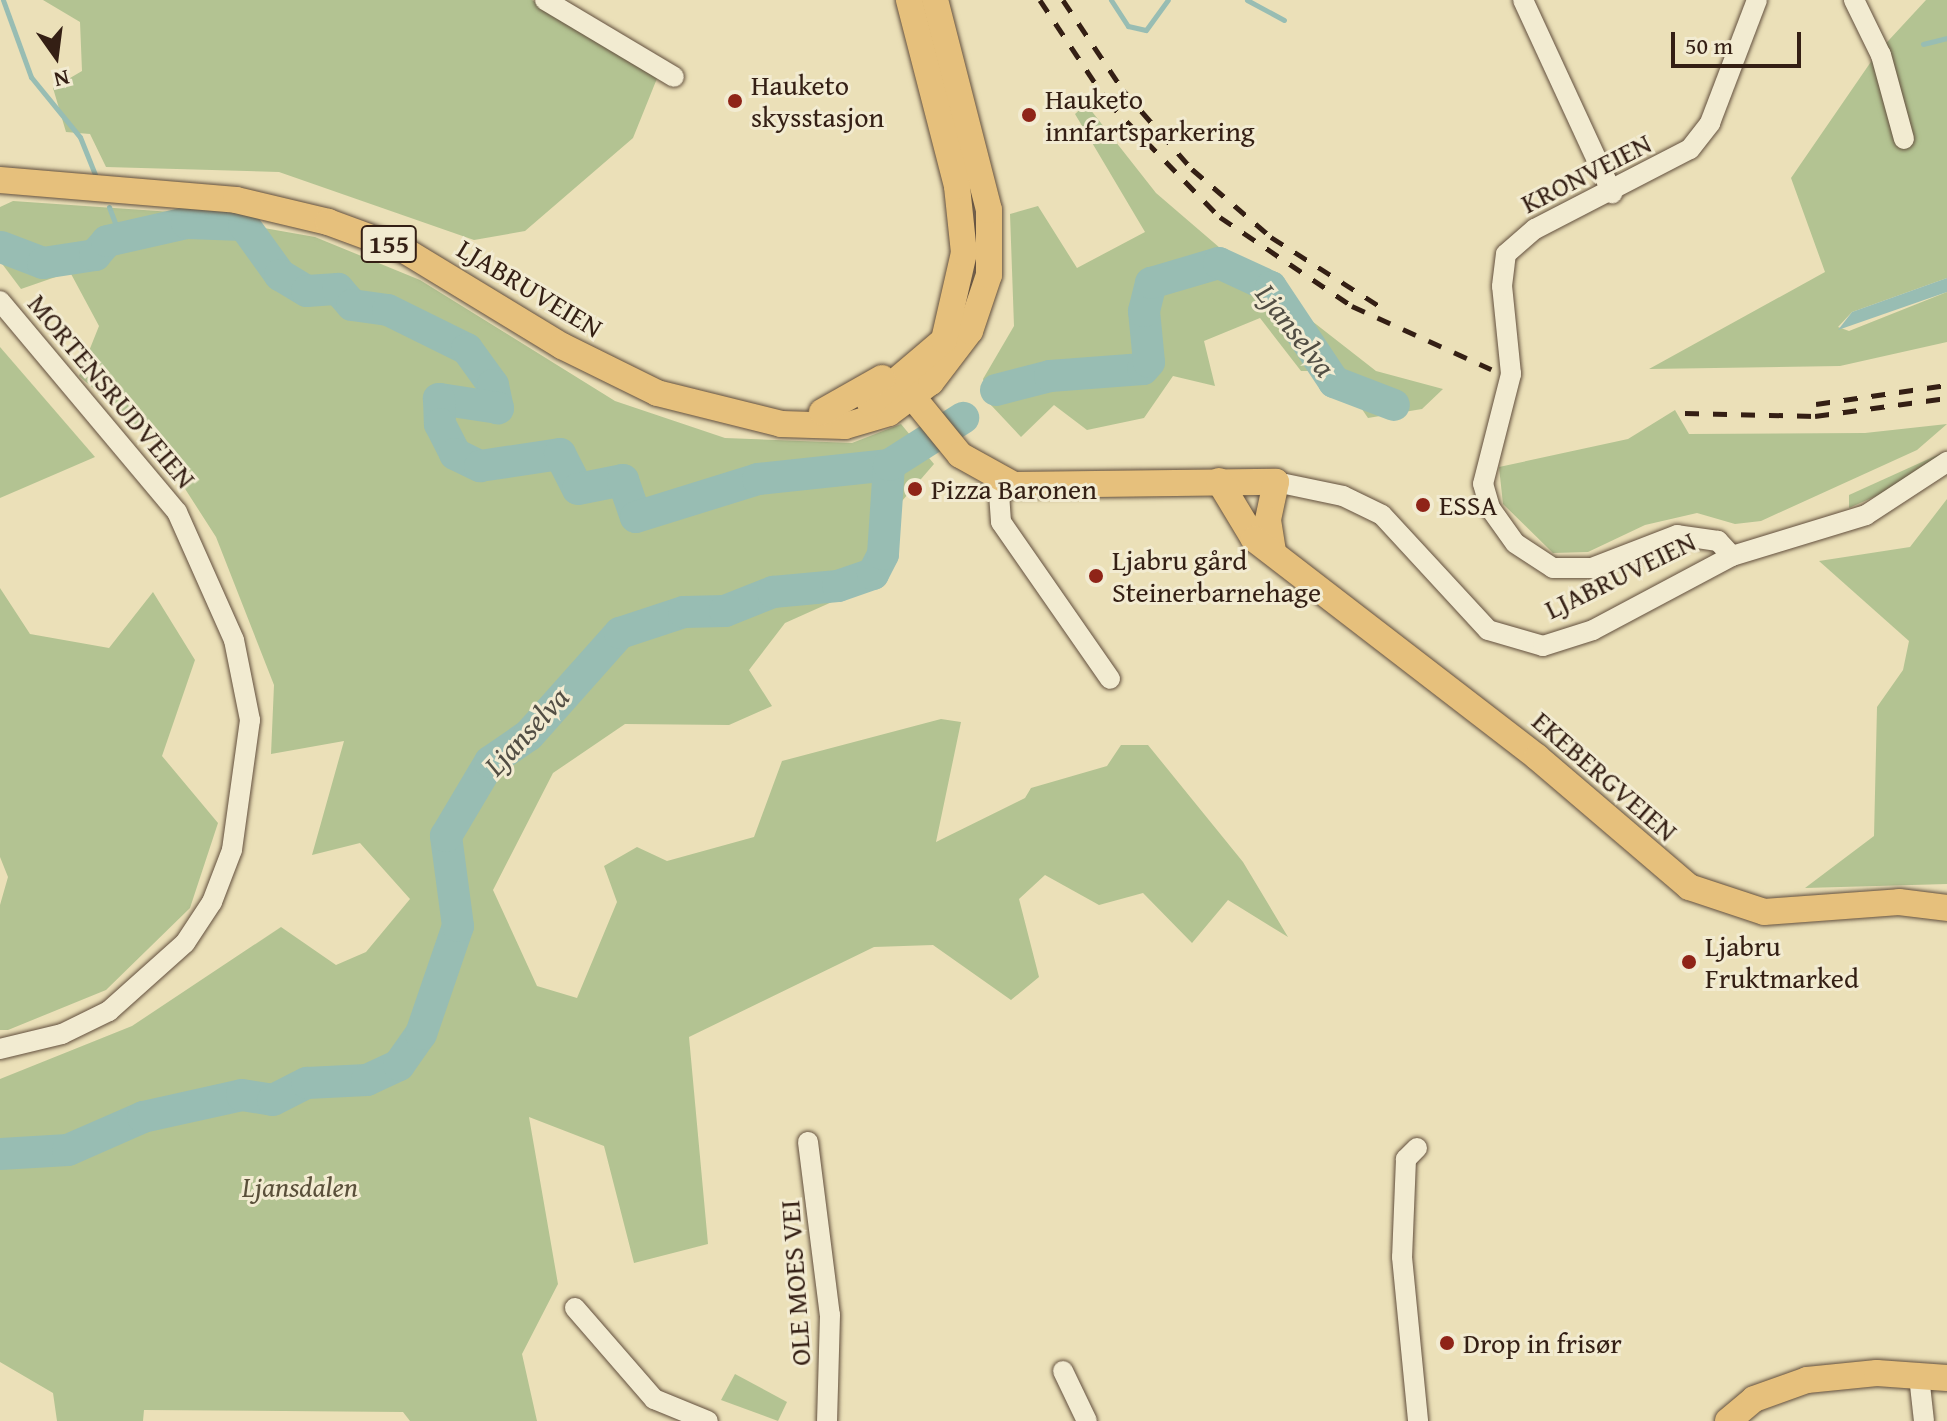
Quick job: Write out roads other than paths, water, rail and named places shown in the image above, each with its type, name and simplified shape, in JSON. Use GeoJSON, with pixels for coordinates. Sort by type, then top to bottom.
{"type":"FeatureCollection","features":[{"type":"Feature","properties":{"kind":"main road","name":"155"},"geometry":{"type":"LineString","coordinates":[[909,0],[962,213],[964,253],[944,340],[915,400]]}},
{"type":"Feature","properties":{"kind":"main road","name":"155"},"geometry":{"type":"LineString","coordinates":[[915,400],[970,331],[992,254],[986,196],[935,0]]}},
{"type":"Feature","properties":{"kind":"main road","name":"LJABRUVEIEN"},"geometry":{"type":"LineString","coordinates":[[0,180],[236,200],[357,231],[423,260],[622,377],[744,414],[834,428],[877,418],[915,400]]}},
{"type":"Feature","properties":{"kind":"main road","name":"LJABRUVEIEN"},"geometry":{"type":"LineString","coordinates":[[822,412],[889,373],[951,307]]}},
{"type":"Feature","properties":{"kind":"main road","name":"LJABRUVEIEN"},"geometry":{"type":"LineString","coordinates":[[744,414],[822,412],[915,400]]}},
{"type":"Feature","properties":{"kind":"main road","name":"LJABRUVEIEN"},"geometry":{"type":"LineString","coordinates":[[915,400],[947,442],[998,479],[1056,490],[1219,481],[1276,482]]}},
{"type":"Feature","properties":{"kind":"main road","name":"EKEBERGVEIEN"},"geometry":{"type":"LineString","coordinates":[[1219,481],[1247,532],[1700,893],[1764,912],[1880,903],[1947,908]]}},
{"type":"Feature","properties":{"kind":"main road"},"geometry":{"type":"LineString","coordinates":[[1273,550],[1268,520],[1276,482]]}},
{"type":"Feature","properties":{"kind":"main road"},"geometry":{"type":"LineString","coordinates":[[1728,1421],[1786,1385],[1853,1374],[1947,1378]]}},
{"type":"Feature","properties":{"kind":"street"},"geometry":{"type":"LineString","coordinates":[[545,0],[674,77]]}},
{"type":"Feature","properties":{"kind":"street"},"geometry":{"type":"LineString","coordinates":[[1523,0],[1612,193]]}},
{"type":"Feature","properties":{"kind":"street","name":"KRONVEIEN"},"geometry":{"type":"LineString","coordinates":[[1732,556],[1718,541],[1677,535],[1592,568],[1553,568],[1515,543],[1485,496],[1490,440],[1511,374],[1502,286],[1506,254],[1535,229],[1612,193],[1700,138],[1757,0]]}},
{"type":"Feature","properties":{"kind":"street"},"geometry":{"type":"LineString","coordinates":[[1854,0],[1881,55],[1904,139]]}},
{"type":"Feature","properties":{"kind":"street","name":"MORTENSRUDVEIEN"},"geometry":{"type":"LineString","coordinates":[[0,301],[177,512],[234,640],[250,720],[232,850],[212,902],[185,943],[109,1011],[62,1034],[0,1049]]}},
{"type":"Feature","properties":{"kind":"street","name":"LJABRUVEIEN"},"geometry":{"type":"LineString","coordinates":[[1276,482],[1343,496],[1382,515],[1479,623],[1533,646],[1581,635],[1732,556],[1866,515],[1947,462]]}},
{"type":"Feature","properties":{"kind":"street"},"geometry":{"type":"LineString","coordinates":[[998,479],[1001,522],[1110,679]]}},
{"type":"Feature","properties":{"kind":"street","name":"OLE MOES VEI"},"geometry":{"type":"LineString","coordinates":[[808,1142],[830,1315],[827,1421]]}},
{"type":"Feature","properties":{"kind":"street"},"geometry":{"type":"LineString","coordinates":[[1417,1148],[1406,1159],[1402,1257],[1418,1421]]}},
{"type":"Feature","properties":{"kind":"street"},"geometry":{"type":"LineString","coordinates":[[575,1308],[654,1399],[708,1421]]}},
{"type":"Feature","properties":{"kind":"street"},"geometry":{"type":"LineString","coordinates":[[1063,1371],[1087,1421]]}},
{"type":"Feature","properties":{"kind":"street"},"geometry":{"type":"LineString","coordinates":[[1919,1376],[1924,1421]]}},
{"type":"Feature","properties":{"kind":"water"},"geometry":{"type":"Polygon","coordinates":[[[1947,278],[1947,292],[1838,330],[1852,312],[1947,278]]]}},
{"type":"Feature","properties":{"kind":"waterway"},"geometry":{"type":"LineString","coordinates":[[3,0],[31,77],[80,137],[96,177]]}},
{"type":"Feature","properties":{"kind":"waterway"},"geometry":{"type":"LineString","coordinates":[[1111,0],[1128,26],[1146,30],[1168,0]]}},
{"type":"Feature","properties":{"kind":"waterway"},"geometry":{"type":"LineString","coordinates":[[1247,0],[1284,20]]}},
{"type":"Feature","properties":{"kind":"waterway"},"geometry":{"type":"LineString","coordinates":[[1923,44],[1947,38]]}},
{"type":"Feature","properties":{"kind":"waterway"},"geometry":{"type":"LineString","coordinates":[[109,207],[121,238]]}},
{"type":"Feature","properties":{"kind":"waterway"},"geometry":{"type":"LineString","coordinates":[[1,247],[43,263],[95,255],[107,241],[187,223],[244,225],[280,275],[307,291],[338,289],[352,305],[388,310],[467,349],[493,385],[498,408],[439,399],[440,424],[455,454],[480,466],[560,454],[578,489],[623,480],[636,517],[758,479],[889,465]]}},
{"type":"Feature","properties":{"kind":"waterway","name":"Ljanselva"},"geometry":{"type":"LineString","coordinates":[[996,390],[1050,376],[1143,369],[1149,362],[1144,311],[1151,283],[1219,263],[1271,287],[1334,382],[1394,405]]}},
{"type":"Feature","properties":{"kind":"waterway","name":"Ljanselva"},"geometry":{"type":"LineString","coordinates":[[0,1154],[68,1150],[143,1117],[242,1095],[273,1100],[307,1083],[367,1080],[399,1065],[421,1034],[458,926],[446,836],[490,762],[529,735],[620,633],[684,612],[725,611],[773,592],[838,586],[873,574],[883,554],[889,465],[963,418]]}},
{"type":"Feature","properties":{"kind":"railway"},"geometry":{"type":"LineString","coordinates":[[1040,0],[1107,101],[1220,217],[1352,306],[1491,369]]}},
{"type":"Feature","properties":{"kind":"railway"},"geometry":{"type":"LineString","coordinates":[[1063,0],[1123,90],[1192,169],[1271,237],[1384,309]]}},
{"type":"Feature","properties":{"kind":"railway"},"geometry":{"type":"LineString","coordinates":[[1816,404],[1947,385]]}},
{"type":"Feature","properties":{"kind":"railway"},"geometry":{"type":"LineString","coordinates":[[1685,413],[1815,416],[1947,398]]}},
{"type":"Feature","properties":{"kind":"place","name":"Hauketo skysstasjon"},"geometry":{"type":"Point","coordinates":[735,101]}},
{"type":"Feature","properties":{"kind":"place","name":"Hauketo innfartsparkering"},"geometry":{"type":"Point","coordinates":[1029,115]}},
{"type":"Feature","properties":{"kind":"place","name":"Pizza Baronen"},"geometry":{"type":"Point","coordinates":[915,489]}},
{"type":"Feature","properties":{"kind":"place","name":"ESSA"},"geometry":{"type":"Point","coordinates":[1423,505]}},
{"type":"Feature","properties":{"kind":"place","name":"Ljabru gård Steinerbarnehage"},"geometry":{"type":"Point","coordinates":[1096,576]}},
{"type":"Feature","properties":{"kind":"place","name":"Ljabru Fruktmarked"},"geometry":{"type":"Point","coordinates":[1689,962]}},
{"type":"Feature","properties":{"kind":"place","name":"Drop in frisør"},"geometry":{"type":"Point","coordinates":[1447,1343]}},
{"type":"Feature","properties":{"kind":"park label","name":"Ljansdalen"},"geometry":{"type":"Point","coordinates":[300,1187]}}]}
